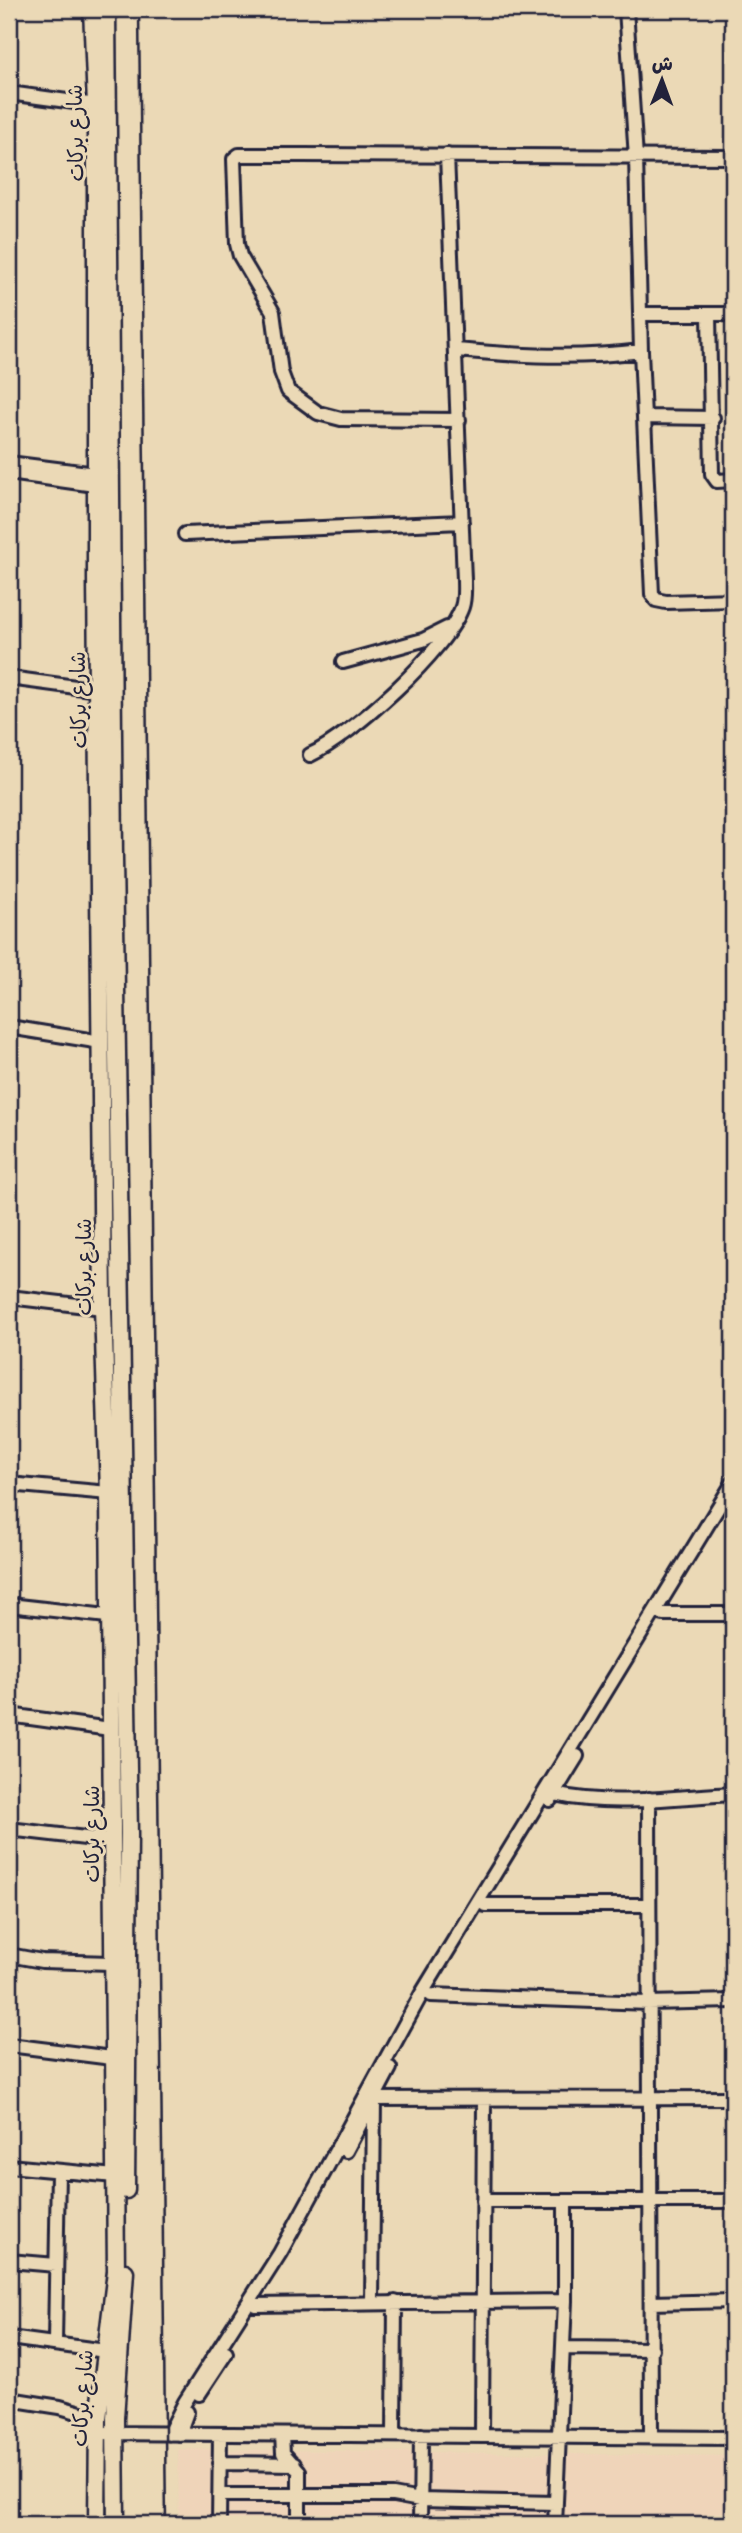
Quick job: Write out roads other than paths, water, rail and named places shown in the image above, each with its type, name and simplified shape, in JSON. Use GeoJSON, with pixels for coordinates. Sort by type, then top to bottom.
{"type":"FeatureCollection","features":[{"type":"Feature","properties":{"kind":"main road","name":"شارع بركات"},"geometry":{"type":"LineString","coordinates":[[92,9],[104,480],[129,1861],[123,2338],[115,2433],[116,2524]]}},
{"type":"Feature","properties":{"kind":"main road","name":"شارع بركات"},"geometry":{"type":"LineString","coordinates":[[97,2524],[98,2426],[116,2271],[111,1963],[109,1493],[103,1308],[99,690],[104,480],[107,9]]}},
{"type":"Feature","properties":{"kind":"street"},"geometry":{"type":"LineString","coordinates":[[626,9],[636,158],[652,594],[656,600],[666,603],[733,600]]}},
{"type":"Feature","properties":{"kind":"street"},"geometry":{"type":"LineString","coordinates":[[9,93],[96,106]]}},
{"type":"Feature","properties":{"kind":"street"},"geometry":{"type":"LineString","coordinates":[[459,419],[341,419],[318,412],[288,391],[281,372],[273,312],[240,256],[237,244],[233,166],[239,155],[600,154],[636,158],[733,157]]}},
{"type":"Feature","properties":{"kind":"street"},"geometry":{"type":"LineString","coordinates":[[310,755],[329,746],[401,687],[450,626],[462,606],[464,594],[457,350],[449,254],[447,155]]}},
{"type":"Feature","properties":{"kind":"street"},"geometry":{"type":"LineString","coordinates":[[640,314],[733,314]]}},
{"type":"Feature","properties":{"kind":"street"},"geometry":{"type":"LineString","coordinates":[[709,315],[713,479],[733,480]]}},
{"type":"Feature","properties":{"kind":"street"},"geometry":{"type":"LineString","coordinates":[[457,350],[551,357],[593,357],[641,351]]}},
{"type":"Feature","properties":{"kind":"street"},"geometry":{"type":"LineString","coordinates":[[645,417],[713,418]]}},
{"type":"Feature","properties":{"kind":"street"},"geometry":{"type":"LineString","coordinates":[[9,463],[104,480]]}},
{"type":"Feature","properties":{"kind":"street"},"geometry":{"type":"LineString","coordinates":[[9,473],[104,480]]}},
{"type":"Feature","properties":{"kind":"street"},"geometry":{"type":"LineString","coordinates":[[185,534],[462,522]]}},
{"type":"Feature","properties":{"kind":"street"},"geometry":{"type":"LineString","coordinates":[[343,662],[423,640],[450,626]]}},
{"type":"Feature","properties":{"kind":"street"},"geometry":{"type":"LineString","coordinates":[[9,678],[99,690]]}},
{"type":"Feature","properties":{"kind":"street"},"geometry":{"type":"LineString","coordinates":[[9,1027],[102,1042]]}},
{"type":"Feature","properties":{"kind":"street"},"geometry":{"type":"LineString","coordinates":[[9,1297],[103,1308]]}},
{"type":"Feature","properties":{"kind":"street"},"geometry":{"type":"LineString","coordinates":[[9,1484],[109,1493]]}},
{"type":"Feature","properties":{"kind":"street"},"geometry":{"type":"LineString","coordinates":[[174,2434],[188,2396],[374,2099],[431,1996],[663,1614],[730,1496]]}},
{"type":"Feature","properties":{"kind":"street"},"geometry":{"type":"LineString","coordinates":[[174,2434],[292,2249],[422,1993],[730,1496]]}},
{"type":"Feature","properties":{"kind":"street"},"geometry":{"type":"LineString","coordinates":[[9,1605],[126,1617]]}},
{"type":"Feature","properties":{"kind":"street"},"geometry":{"type":"LineString","coordinates":[[663,1614],[733,1614]]}},
{"type":"Feature","properties":{"kind":"street"},"geometry":{"type":"LineString","coordinates":[[9,1715],[110,1730]]}},
{"type":"Feature","properties":{"kind":"street"},"geometry":{"type":"LineString","coordinates":[[554,1794],[580,1798],[649,1799],[733,1794]]}},
{"type":"Feature","properties":{"kind":"street"},"geometry":{"type":"LineString","coordinates":[[649,1799],[651,2436]]}},
{"type":"Feature","properties":{"kind":"street"},"geometry":{"type":"LineString","coordinates":[[9,1829],[111,1841]]}},
{"type":"Feature","properties":{"kind":"street"},"geometry":{"type":"LineString","coordinates":[[485,1905],[648,1905]]}},
{"type":"Feature","properties":{"kind":"street"},"geometry":{"type":"LineString","coordinates":[[9,1955],[42,1961],[111,1963]]}},
{"type":"Feature","properties":{"kind":"street"},"geometry":{"type":"LineString","coordinates":[[431,1996],[648,2003],[733,2001]]}},
{"type":"Feature","properties":{"kind":"street"},"geometry":{"type":"LineString","coordinates":[[9,2045],[112,2058]]}},
{"type":"Feature","properties":{"kind":"street"},"geometry":{"type":"LineString","coordinates":[[374,2099],[733,2098]]}},
{"type":"Feature","properties":{"kind":"street"},"geometry":{"type":"LineString","coordinates":[[372,2302],[374,2099]]}},
{"type":"Feature","properties":{"kind":"street"},"geometry":{"type":"LineString","coordinates":[[482,2435],[484,2099]]}},
{"type":"Feature","properties":{"kind":"street"},"geometry":{"type":"LineString","coordinates":[[9,2166],[115,2176]]}},
{"type":"Feature","properties":{"kind":"street"},"geometry":{"type":"LineString","coordinates":[[55,2342],[58,2171]]}},
{"type":"Feature","properties":{"kind":"street"},"geometry":{"type":"LineString","coordinates":[[483,2201],[733,2201]]}},
{"type":"Feature","properties":{"kind":"street"},"geometry":{"type":"LineString","coordinates":[[555,2524],[564,2348],[565,2202]]}},
{"type":"Feature","properties":{"kind":"street"},"geometry":{"type":"LineString","coordinates":[[9,2261],[56,2265]]}},
{"type":"Feature","properties":{"kind":"street"},"geometry":{"type":"LineString","coordinates":[[255,2305],[565,2301]]}},
{"type":"Feature","properties":{"kind":"street"},"geometry":{"type":"LineString","coordinates":[[652,2303],[733,2301]]}},
{"type":"Feature","properties":{"kind":"street"},"geometry":{"type":"LineString","coordinates":[[394,2434],[395,2302]]}},
{"type":"Feature","properties":{"kind":"street"},"geometry":{"type":"LineString","coordinates":[[9,2338],[55,2342],[106,2351]]}},
{"type":"Feature","properties":{"kind":"street"},"geometry":{"type":"LineString","coordinates":[[564,2348],[652,2349]]}},
{"type":"Feature","properties":{"kind":"street"},"geometry":{"type":"LineString","coordinates":[[9,2399],[60,2407],[115,2433],[733,2438]]}},
{"type":"Feature","properties":{"kind":"street"},"geometry":{"type":"LineString","coordinates":[[219,2524],[220,2434]]}},
{"type":"Feature","properties":{"kind":"street"},"geometry":{"type":"LineString","coordinates":[[282,2435],[283,2453],[299,2471],[299,2524]]}},
{"type":"Feature","properties":{"kind":"street"},"geometry":{"type":"LineString","coordinates":[[419,2524],[421,2435]]}},
{"type":"Feature","properties":{"kind":"street"},"geometry":{"type":"LineString","coordinates":[[219,2463],[295,2464]]}},
{"type":"Feature","properties":{"kind":"street"},"geometry":{"type":"LineString","coordinates":[[219,2495],[393,2495],[420,2500],[555,2502]]}},
{"type":"Feature","properties":{"kind":"railway"},"geometry":{"type":"LineString","coordinates":[[139,9],[166,2524]]}}]}
